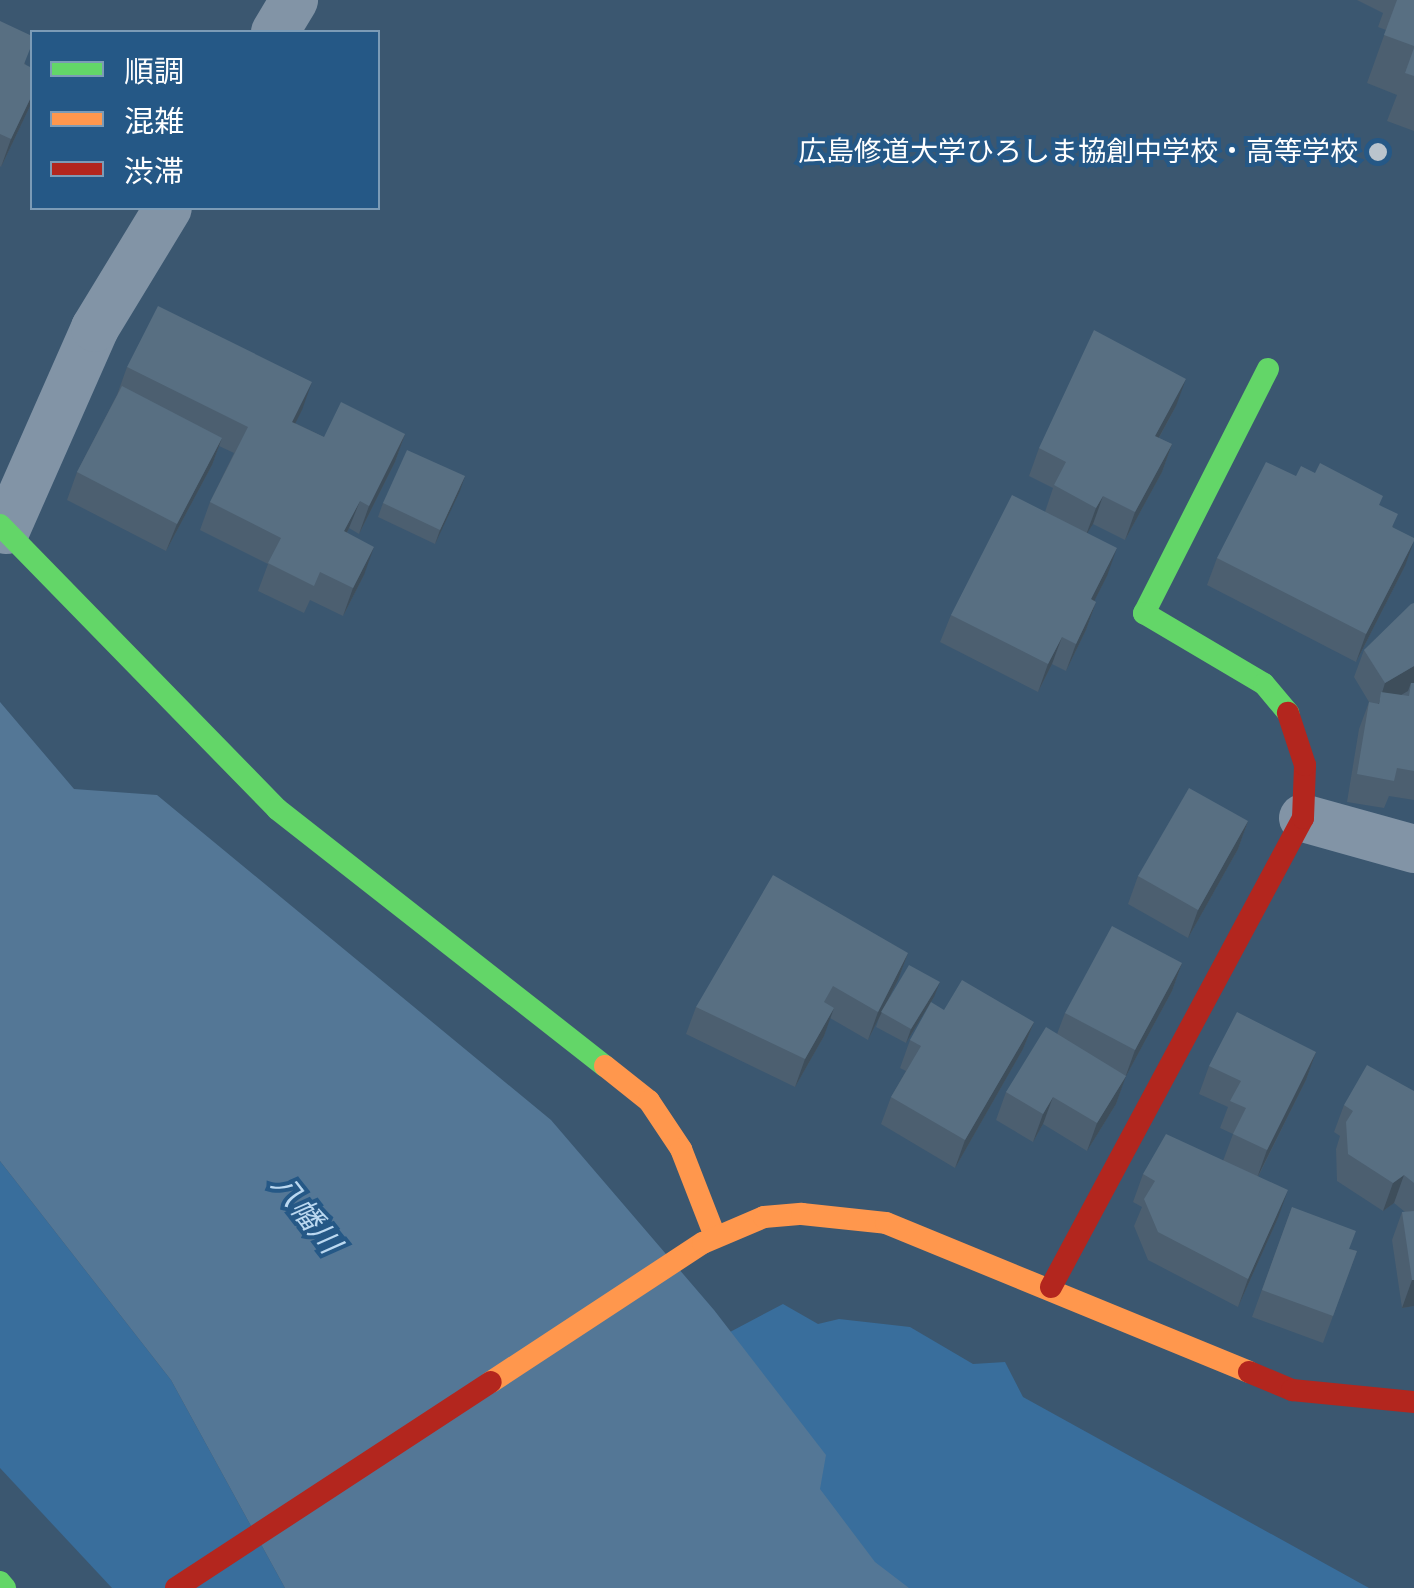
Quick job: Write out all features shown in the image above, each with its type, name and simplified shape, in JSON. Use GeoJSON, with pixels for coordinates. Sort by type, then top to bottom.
{"type":"FeatureCollection","features":[{"type":"Feature","properties":{"kind":"street"},"geometry":{"type":"LineString","coordinates":[[275,30],[294,0]]}},
{"type":"Feature","properties":{"kind":"street"},"geometry":{"type":"LineString","coordinates":[[167,210],[95,328],[3,528],[277,809],[649,1102],[680,1149],[709,1239]]}},
{"type":"Feature","properties":{"kind":"street"},"geometry":{"type":"LineString","coordinates":[[1052,1287],[1303,818],[1305,765],[1296,723],[1264,684],[1144,613],[1268,369]]}},
{"type":"Feature","properties":{"kind":"street"},"geometry":{"type":"LineString","coordinates":[[1303,818],[1414,849]]}},
{"type":"Feature","properties":{"kind":"street"},"geometry":{"type":"LineString","coordinates":[[176,1588],[709,1239],[764,1217],[841,1216],[920,1234],[1292,1390],[1414,1402]]}},
{"type":"Feature","properties":{"kind":"shaded area"},"geometry":{"type":"Polygon","coordinates":[[[0,1161],[171,1380],[285,1588],[112,1588],[0,1468],[0,1161]]]}},
{"type":"Feature","properties":{"kind":"shaded area"},"geometry":{"type":"Polygon","coordinates":[[[783,1304],[818,1324],[839,1319],[910,1327],[973,1364],[1005,1362],[1023,1397],[1369,1588],[873,1588],[713,1341],[783,1304]]]}},
{"type":"Feature","properties":{"kind":"water","name":"八幡川"},"geometry":{"type":"Polygon","coordinates":[[[0,702],[74,789],[157,795],[551,1120],[714,1310],[826,1455],[820,1489],[875,1562],[909,1588],[285,1588],[171,1380],[0,1161],[0,702]]]}},
{"type":"Feature","properties":{"kind":"building"},"geometry":{"type":"Polygon","coordinates":[[[1397,0],[1414,0],[1414,46],[1384,35],[1397,0]]]}},
{"type":"Feature","properties":{"kind":"building"},"geometry":{"type":"Polygon","coordinates":[[[0,21],[30,35],[24,64],[30,67],[30,99],[11,139],[0,134],[0,21]]]}},
{"type":"Feature","properties":{"kind":"building"},"geometry":{"type":"Polygon","coordinates":[[[1414,48],[1414,76],[1405,73],[1414,48]]]}},
{"type":"Feature","properties":{"kind":"building"},"geometry":{"type":"Polygon","coordinates":[[[158,306],[312,382],[292,422],[324,437],[341,402],[405,434],[369,506],[360,501],[344,531],[374,547],[353,588],[320,572],[314,586],[268,563],[281,538],[210,502],[248,427],[127,367],[158,306]]]}},
{"type":"Feature","properties":{"kind":"building"},"geometry":{"type":"Polygon","coordinates":[[[1094,330],[1186,379],[1155,436],[1172,444],[1135,512],[1103,496],[1096,508],[1054,485],[1066,462],[1039,448],[1094,330]]]}},
{"type":"Feature","properties":{"kind":"building"},"geometry":{"type":"Polygon","coordinates":[[[122,386],[222,438],[177,524],[77,472],[122,386]]]}},
{"type":"Feature","properties":{"kind":"building"},"geometry":{"type":"Polygon","coordinates":[[[407,450],[465,476],[440,530],[383,503],[407,450]]]}},
{"type":"Feature","properties":{"kind":"building"},"geometry":{"type":"Polygon","coordinates":[[[1266,462],[1296,476],[1301,466],[1315,473],[1320,463],[1383,496],[1379,505],[1398,514],[1392,527],[1414,538],[1366,634],[1217,558],[1266,462]]]}},
{"type":"Feature","properties":{"kind":"building"},"geometry":{"type":"Polygon","coordinates":[[[1012,495],[1117,548],[1091,599],[1096,602],[1076,644],[1062,637],[1048,664],[951,615],[1012,495]]]}},
{"type":"Feature","properties":{"kind":"building"},"geometry":{"type":"Polygon","coordinates":[[[1414,603],[1414,666],[1385,683],[1364,650],[1414,603]]]}},
{"type":"Feature","properties":{"kind":"building"},"geometry":{"type":"Polygon","coordinates":[[[1411,683],[1414,771],[1397,768],[1394,781],[1357,774],[1369,702],[1379,704],[1381,692],[1409,696],[1411,683]]]}},
{"type":"Feature","properties":{"kind":"building"},"geometry":{"type":"Polygon","coordinates":[[[1189,788],[1248,821],[1198,910],[1138,876],[1189,788]]]}},
{"type":"Feature","properties":{"kind":"building"},"geometry":{"type":"Polygon","coordinates":[[[773,875],[908,953],[878,1012],[833,986],[824,1002],[834,1008],[805,1059],[696,1007],[773,875]]]}},
{"type":"Feature","properties":{"kind":"building"},"geometry":{"type":"Polygon","coordinates":[[[1112,926],[1182,963],[1135,1050],[1065,1013],[1112,926]]]}},
{"type":"Feature","properties":{"kind":"building"},"geometry":{"type":"Polygon","coordinates":[[[909,965],[940,982],[911,1029],[881,1012],[909,965]]]}},
{"type":"Feature","properties":{"kind":"building"},"geometry":{"type":"Polygon","coordinates":[[[962,980],[1034,1022],[965,1140],[891,1097],[921,1046],[910,1040],[931,1002],[944,1010],[962,980]]]}},
{"type":"Feature","properties":{"kind":"building"},"geometry":{"type":"Polygon","coordinates":[[[1237,1012],[1316,1052],[1267,1150],[1233,1134],[1246,1108],[1230,1101],[1241,1081],[1209,1066],[1237,1012]]]}},
{"type":"Feature","properties":{"kind":"building"},"geometry":{"type":"Polygon","coordinates":[[[1046,1027],[1126,1076],[1097,1123],[1053,1097],[1043,1114],[1006,1092],[1046,1027]]]}},
{"type":"Feature","properties":{"kind":"building"},"geometry":{"type":"Polygon","coordinates":[[[1367,1065],[1414,1091],[1414,1183],[1404,1175],[1393,1183],[1348,1154],[1346,1122],[1353,1111],[1344,1105],[1367,1065]]]}},
{"type":"Feature","properties":{"kind":"building"},"geometry":{"type":"Polygon","coordinates":[[[1166,1134],[1288,1190],[1248,1279],[1158,1232],[1144,1199],[1155,1181],[1143,1174],[1166,1134]]]}},
{"type":"Feature","properties":{"kind":"building"},"geometry":{"type":"Polygon","coordinates":[[[1292,1207],[1356,1231],[1349,1249],[1357,1251],[1333,1316],[1262,1290],[1292,1207]]]}},
{"type":"Feature","properties":{"kind":"building"},"geometry":{"type":"Polygon","coordinates":[[[1414,1211],[1414,1280],[1412,1280],[1402,1212],[1414,1211]]]}},
{"type":"Feature","properties":{"kind":"traffic: fast"},"geometry":{"type":"LineString","coordinates":[[1268,369],[1144,613],[1264,684],[1288,713]]}},
{"type":"Feature","properties":{"kind":"traffic: fast"},"geometry":{"type":"LineString","coordinates":[[0,525],[277,809],[605,1066]]}},
{"type":"Feature","properties":{"kind":"traffic: fast"},"geometry":{"type":"LineString","coordinates":[[0,1582],[5,1588]]}},
{"type":"Feature","properties":{"kind":"traffic: slow"},"geometry":{"type":"LineString","coordinates":[[605,1066],[649,1101],[681,1149],[715,1236]]}},
{"type":"Feature","properties":{"kind":"traffic: slow"},"geometry":{"type":"LineString","coordinates":[[491,1382],[703,1243],[764,1217],[802,1214],[886,1223],[1249,1372]]}},
{"type":"Feature","properties":{"kind":"traffic: jam"},"geometry":{"type":"LineString","coordinates":[[1051,1287],[1303,818],[1305,765],[1288,713]]}},
{"type":"Feature","properties":{"kind":"traffic: jam"},"geometry":{"type":"LineString","coordinates":[[1249,1372],[1292,1390],[1414,1402]]}},
{"type":"Feature","properties":{"kind":"traffic: jam"},"geometry":{"type":"LineString","coordinates":[[176,1588],[491,1382]]}},
{"type":"Feature","properties":{"kind":"place","name":"広島修道大学ひろしま協創中学校・高等学校"},"geometry":{"type":"Point","coordinates":[1378,152]}}]}
